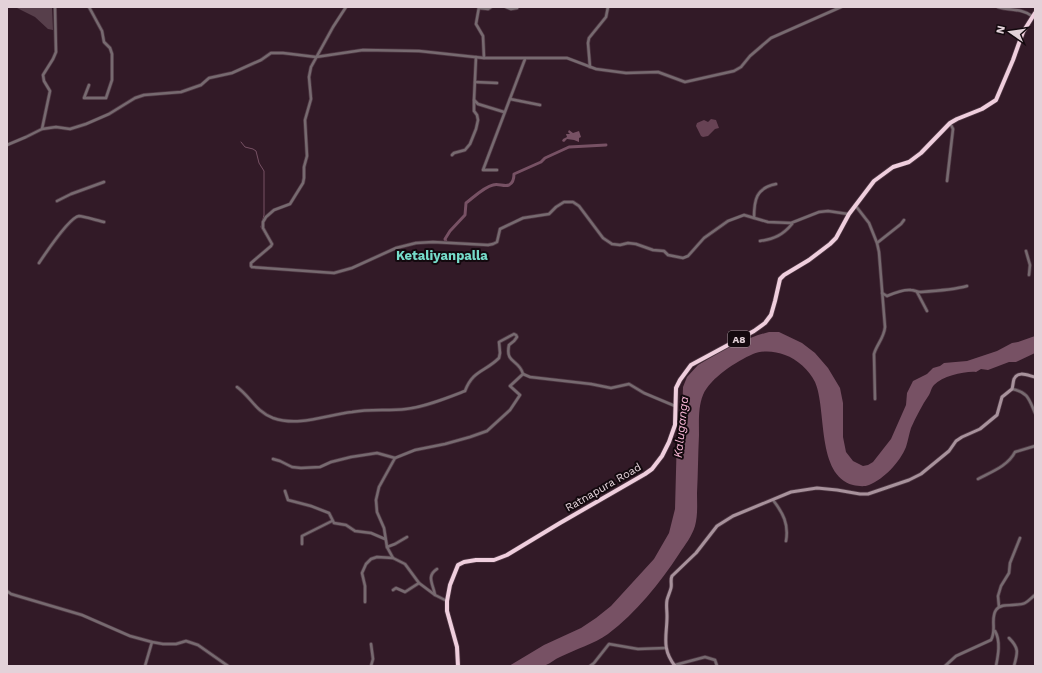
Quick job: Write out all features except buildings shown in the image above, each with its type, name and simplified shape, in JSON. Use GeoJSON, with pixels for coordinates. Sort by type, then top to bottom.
{"type":"FeatureCollection","features":[{"type":"Feature","properties":{"kind":"highway","name":"Ratnapura Road"},"geometry":{"type":"LineString","coordinates":[[458,666],[459,661],[457,647],[447,611],[447,601],[450,584],[458,565],[464,562],[476,560],[494,560],[507,555],[646,474],[652,469],[662,456],[669,442],[675,425],[676,388],[691,365],[754,331],[765,323],[770,315],[775,301],[780,280],[784,275],[809,260],[836,238],[849,214],[874,180],[893,168],[909,162],[921,154],[950,123],[982,109],[996,100],[1008,74],[1023,32],[1034,15]]}},
{"type":"Feature","properties":{"kind":"street"},"geometry":{"type":"LineString","coordinates":[[42,129],[50,91],[44,81],[43,75],[56,52],[54,7]]}},
{"type":"Feature","properties":{"kind":"street"},"geometry":{"type":"LineString","coordinates":[[89,7],[102,31],[104,42],[110,48],[112,54],[112,80],[106,98],[84,98],[89,85]]}},
{"type":"Feature","properties":{"kind":"street"},"geometry":{"type":"LineString","coordinates":[[346,7],[311,67],[309,77],[311,99],[305,120],[307,156],[304,168],[303,183],[290,204],[274,210],[266,216],[263,222],[263,228],[272,244],[251,263],[252,267],[334,273],[352,268],[396,248],[416,243],[433,242],[493,244],[497,242],[500,229],[505,225],[523,218],[549,214],[564,202],[573,202],[579,206],[603,238],[612,244],[636,244],[653,250],[664,251],[668,255],[683,258],[688,256],[704,238],[728,221],[744,216],[768,222],[793,222],[819,212],[828,211],[849,214]]}},
{"type":"Feature","properties":{"kind":"street"},"geometry":{"type":"LineString","coordinates":[[484,58],[483,36],[476,24],[479,8],[488,9],[491,7]]}},
{"type":"Feature","properties":{"kind":"street"},"geometry":{"type":"LineString","coordinates":[[506,7],[511,9],[517,8]]}},
{"type":"Feature","properties":{"kind":"street"},"geometry":{"type":"LineString","coordinates":[[590,67],[589,38],[606,17],[608,7]]}},
{"type":"Feature","properties":{"kind":"street"},"geometry":{"type":"LineString","coordinates":[[7,145],[42,129],[56,127],[70,129],[86,124],[109,114],[135,98],[144,95],[181,92],[201,85],[209,78],[238,70],[261,60],[271,53],[283,53],[316,58],[362,50],[419,51],[476,58],[567,58],[596,69],[626,73],[658,72],[685,82],[734,72],[771,38],[841,7]]}},
{"type":"Feature","properties":{"kind":"street"},"geometry":{"type":"LineString","coordinates":[[998,7],[1025,11],[1034,15]]}},
{"type":"Feature","properties":{"kind":"street"},"geometry":{"type":"LineString","coordinates":[[452,156],[454,153],[466,150],[470,144],[478,120],[474,111],[476,58]]}},
{"type":"Feature","properties":{"kind":"street"},"geometry":{"type":"LineString","coordinates":[[497,170],[483,170],[525,59]]}},
{"type":"Feature","properties":{"kind":"street"},"geometry":{"type":"LineString","coordinates":[[475,82],[497,83]]}},
{"type":"Feature","properties":{"kind":"street"},"geometry":{"type":"LineString","coordinates":[[510,99],[540,105]]}},
{"type":"Feature","properties":{"kind":"street"},"geometry":{"type":"LineString","coordinates":[[474,100],[478,104],[504,112]]}},
{"type":"Feature","properties":{"kind":"street"},"geometry":{"type":"LineString","coordinates":[[947,181],[953,129],[950,123]]}},
{"type":"Feature","properties":{"kind":"street"},"geometry":{"type":"LineString","coordinates":[[57,201],[71,194],[104,182]]}},
{"type":"Feature","properties":{"kind":"street"},"geometry":{"type":"LineString","coordinates":[[754,218],[755,199],[765,187],[776,184]]}},
{"type":"Feature","properties":{"kind":"street"},"geometry":{"type":"LineString","coordinates":[[855,206],[869,223],[877,243],[885,327],[882,339],[876,347],[874,354],[875,399]]}},
{"type":"Feature","properties":{"kind":"street"},"geometry":{"type":"LineString","coordinates":[[39,263],[51,244],[74,219],[80,216],[104,222]]}},
{"type":"Feature","properties":{"kind":"street"},"geometry":{"type":"LineString","coordinates":[[877,243],[904,220]]}},
{"type":"Feature","properties":{"kind":"street"},"geometry":{"type":"LineString","coordinates":[[760,241],[772,239],[782,234],[793,222]]}},
{"type":"Feature","properties":{"kind":"street"},"geometry":{"type":"LineString","coordinates":[[1026,250],[1030,265],[1029,275]]}},
{"type":"Feature","properties":{"kind":"street"},"geometry":{"type":"LineString","coordinates":[[882,292],[887,296],[894,293],[911,290],[917,292],[967,286]]}},
{"type":"Feature","properties":{"kind":"street"},"geometry":{"type":"LineString","coordinates":[[917,292],[927,310]]}},
{"type":"Feature","properties":{"kind":"street"},"geometry":{"type":"LineString","coordinates":[[237,387],[244,392],[261,412],[274,418],[292,421],[308,421],[364,410],[408,409],[446,399],[465,391],[468,383],[473,377],[499,358],[499,342],[514,334],[517,337],[509,345],[508,355],[521,368],[523,374],[530,377],[591,384],[611,388],[629,384],[644,393],[675,406]]}},
{"type":"Feature","properties":{"kind":"street"},"geometry":{"type":"LineString","coordinates":[[393,558],[387,547],[384,528],[377,512],[376,500],[379,487],[388,473],[392,462],[395,458],[415,450],[445,444],[487,431],[510,410],[517,401],[520,395],[510,386],[523,374]]}},
{"type":"Feature","properties":{"kind":"street"},"geometry":{"type":"LineString","coordinates":[[717,666],[716,660],[705,657],[675,666],[670,660],[666,648],[665,635],[667,599],[671,588],[670,580],[672,576],[696,553],[717,526],[733,516],[791,492],[817,488],[868,494],[909,480],[928,469],[949,451],[956,441],[980,429],[997,415],[1002,397],[1012,389],[1015,377],[1020,374],[1035,378]]}},
{"type":"Feature","properties":{"kind":"street"},"geometry":{"type":"LineString","coordinates":[[1012,389],[1019,390],[1027,396],[1035,413]]}},
{"type":"Feature","properties":{"kind":"street"},"geometry":{"type":"LineString","coordinates":[[978,479],[1004,465],[1015,452],[1035,446]]}},
{"type":"Feature","properties":{"kind":"street"},"geometry":{"type":"LineString","coordinates":[[273,459],[292,467],[301,468],[320,467],[330,462],[350,457],[377,453],[395,458]]}},
{"type":"Feature","properties":{"kind":"street"},"geometry":{"type":"LineString","coordinates":[[285,491],[288,500],[311,506],[329,513],[334,523],[346,525],[355,531],[371,533],[385,539]]}},
{"type":"Feature","properties":{"kind":"street"},"geometry":{"type":"LineString","coordinates":[[773,500],[784,516],[787,525],[786,541]]}},
{"type":"Feature","properties":{"kind":"street"},"geometry":{"type":"LineString","coordinates":[[302,544],[302,536],[332,521]]}},
{"type":"Feature","properties":{"kind":"street"},"geometry":{"type":"LineString","coordinates":[[387,547],[407,537]]}},
{"type":"Feature","properties":{"kind":"street"},"geometry":{"type":"LineString","coordinates":[[945,666],[956,656],[991,640],[994,631],[994,616],[999,607],[998,596],[1001,586],[1009,573],[1010,563],[1020,538]]}},
{"type":"Feature","properties":{"kind":"street"},"geometry":{"type":"LineString","coordinates":[[365,602],[362,573],[370,559],[377,557],[393,558],[405,564],[419,583],[435,595],[447,601]]}},
{"type":"Feature","properties":{"kind":"street"},"geometry":{"type":"LineString","coordinates":[[435,595],[430,576],[436,569]]}},
{"type":"Feature","properties":{"kind":"street"},"geometry":{"type":"LineString","coordinates":[[393,590],[396,588],[405,592],[419,583]]}},
{"type":"Feature","properties":{"kind":"street"},"geometry":{"type":"LineString","coordinates":[[7,591],[12,594],[82,615],[130,636],[163,644],[176,644],[186,641],[198,645],[228,666]]}},
{"type":"Feature","properties":{"kind":"street"},"geometry":{"type":"LineString","coordinates":[[999,607],[1025,603],[1035,595]]}},
{"type":"Feature","properties":{"kind":"street"},"geometry":{"type":"LineString","coordinates":[[994,631],[998,636],[996,666]]}},
{"type":"Feature","properties":{"kind":"street"},"geometry":{"type":"LineString","coordinates":[[1009,638],[1015,644],[1017,649],[1017,656],[1014,666]]}},
{"type":"Feature","properties":{"kind":"street"},"geometry":{"type":"LineString","coordinates":[[145,666],[152,642]]}},
{"type":"Feature","properties":{"kind":"street"},"geometry":{"type":"LineString","coordinates":[[371,644],[373,659],[371,666]]}},
{"type":"Feature","properties":{"kind":"street"},"geometry":{"type":"LineString","coordinates":[[590,666],[609,644],[638,649],[666,648]]}},
{"type":"Feature","properties":{"kind":"shaded area"},"geometry":{"type":"Polygon","coordinates":[[[15,7],[52,7],[53,30],[48,29],[35,17],[15,7]]]}},
{"type":"Feature","properties":{"kind":"shaded area"},"geometry":{"type":"Polygon","coordinates":[[[711,119],[716,120],[719,128],[715,129],[708,136],[701,136],[696,126],[697,123],[704,120],[708,122],[711,119]]]}},
{"type":"Feature","properties":{"kind":"water"},"geometry":{"type":"Polygon","coordinates":[[[569,130],[573,133],[579,131],[581,137],[579,138],[579,142],[567,139],[564,142],[562,141],[567,137],[566,134],[570,134],[568,132],[569,130]]]}},
{"type":"Feature","properties":{"kind":"water","name":"Kaluganga"},"geometry":{"type":"Polygon","coordinates":[[[769,332],[779,332],[802,343],[815,353],[828,368],[840,388],[843,403],[843,437],[846,452],[853,461],[863,466],[873,462],[891,439],[906,405],[907,393],[913,381],[944,363],[967,361],[997,351],[1012,343],[1035,336],[1035,353],[1016,362],[1009,362],[988,370],[981,369],[976,372],[966,372],[954,375],[943,379],[934,385],[917,415],[911,428],[906,447],[900,458],[880,479],[869,485],[863,486],[853,485],[841,479],[833,468],[828,455],[825,440],[819,394],[815,382],[806,369],[789,357],[773,352],[753,354],[739,361],[718,376],[703,395],[699,415],[696,522],[694,530],[664,576],[638,607],[603,638],[543,666],[509,666],[544,645],[581,628],[596,618],[611,606],[654,559],[669,533],[675,509],[677,434],[682,417],[683,387],[687,377],[698,365],[730,346],[769,332]]]}},
{"type":"Feature","properties":{"kind":"waterway"},"geometry":{"type":"LineString","coordinates":[[241,142],[245,147],[256,151],[259,163],[264,171],[264,215],[261,227],[268,239]]}},
{"type":"Feature","properties":{"kind":"waterway"},"geometry":{"type":"LineString","coordinates":[[446,242],[445,239],[450,231],[465,215],[466,203],[479,192],[490,186],[509,185],[513,180],[514,174],[569,147],[606,145]]}},
{"type":"Feature","properties":{"kind":"district","name":"Ketaliyanpalla"},"geometry":{"type":"Point","coordinates":[442,255]}}]}
